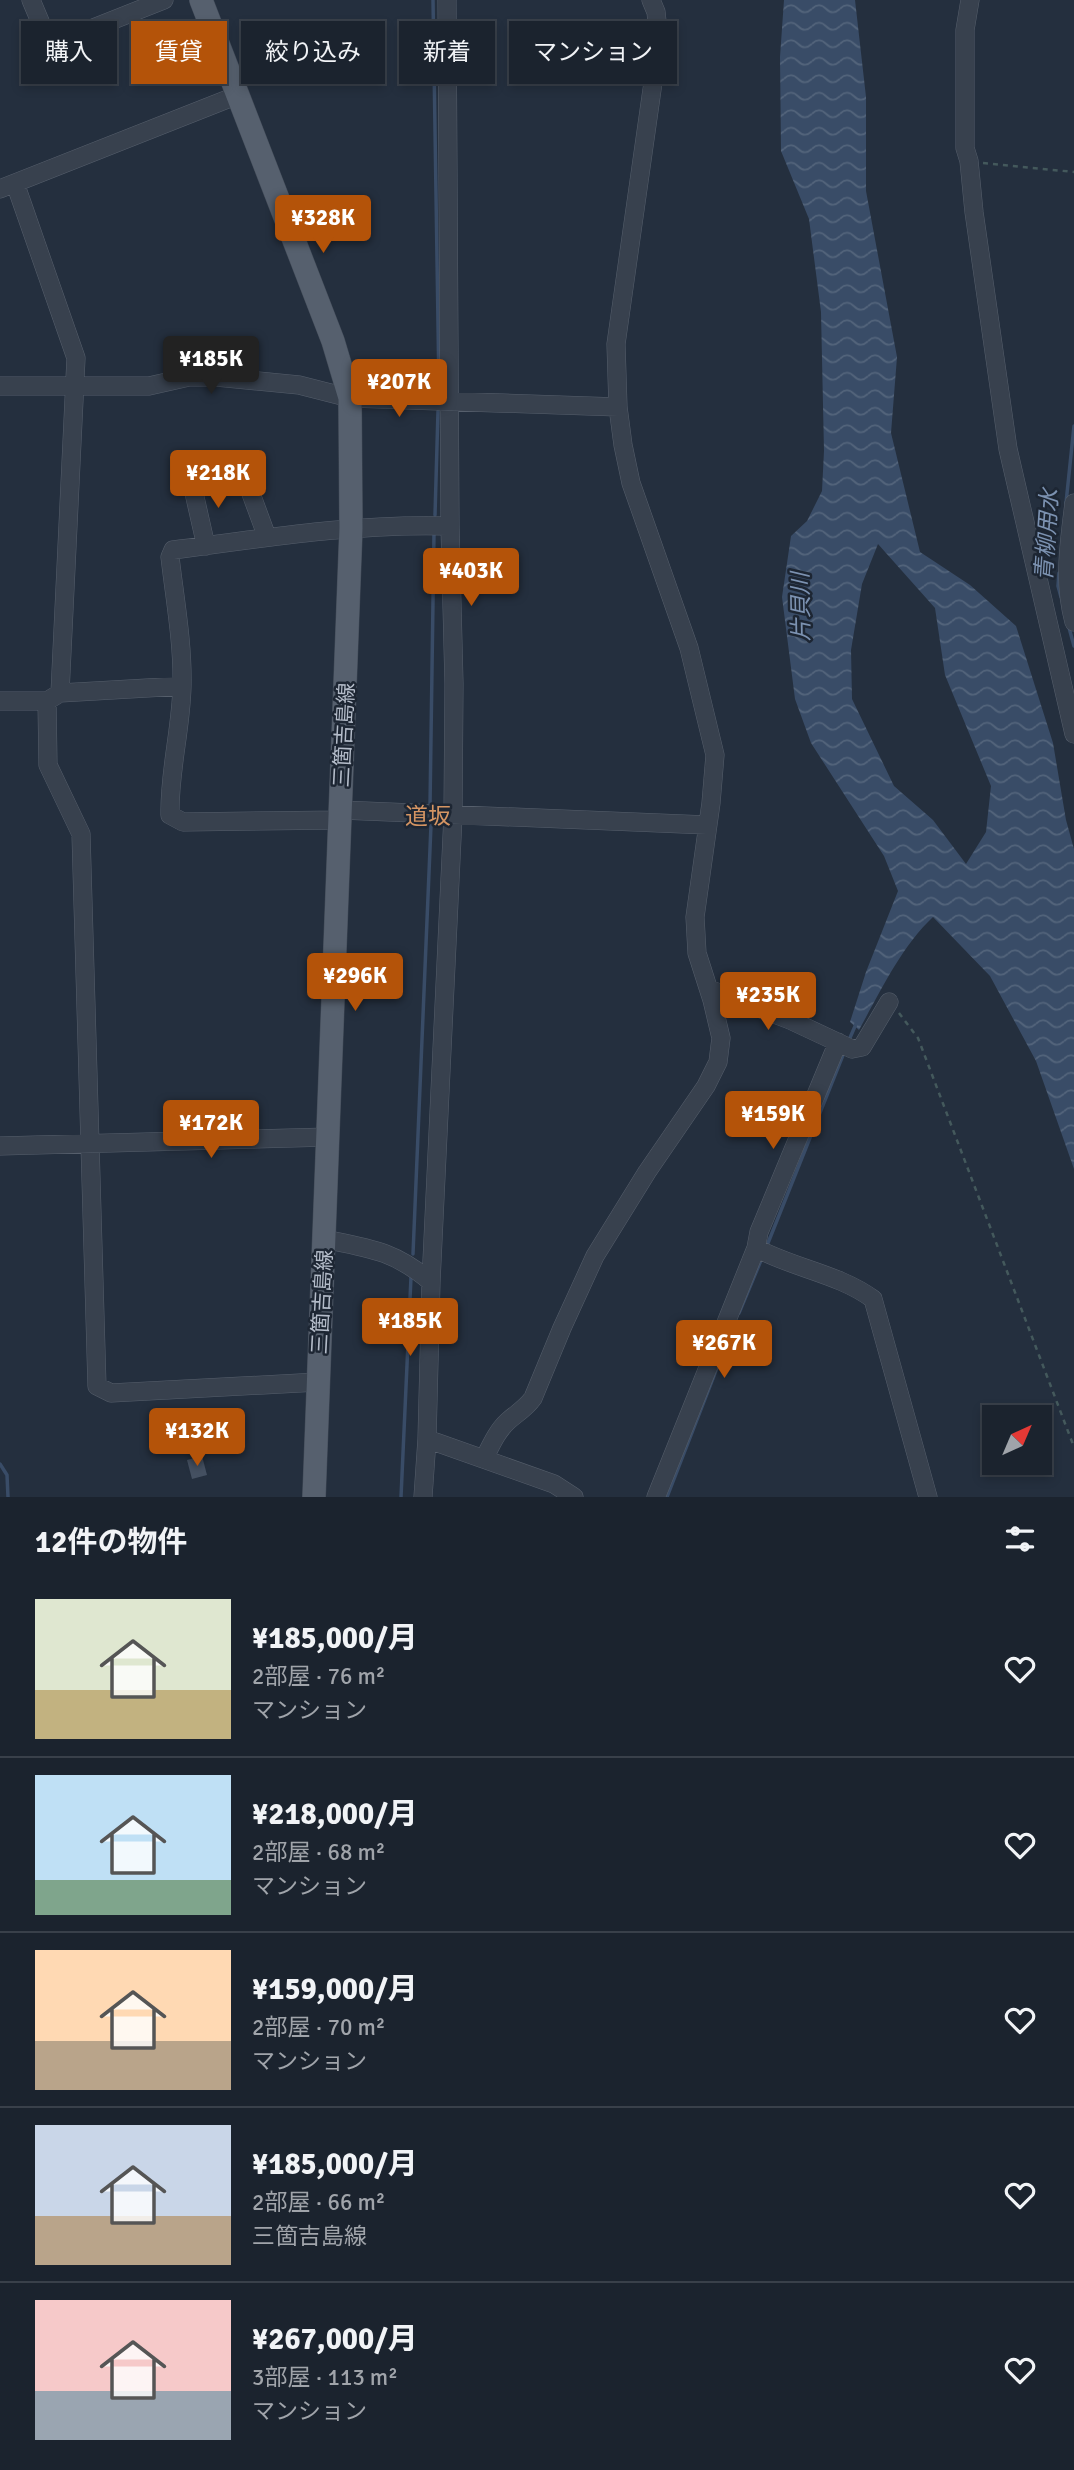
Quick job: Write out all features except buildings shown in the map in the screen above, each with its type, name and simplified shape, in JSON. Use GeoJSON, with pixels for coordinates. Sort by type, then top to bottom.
{"type":"FeatureCollection","features":[{"type":"Feature","properties":{"kind":"main road","name":"三箇吉島線"},"geometry":{"type":"LineString","coordinates":[[201,0],[333,341],[349,398],[351,528],[314,1497]]}},
{"type":"Feature","properties":{"kind":"street"},"geometry":{"type":"LineString","coordinates":[[31,0],[50,45],[164,0]]}},
{"type":"Feature","properties":{"kind":"street"},"geometry":{"type":"LineString","coordinates":[[423,1497],[431,1282],[438,815],[454,684],[450,526],[447,0]]}},
{"type":"Feature","properties":{"kind":"street"},"geometry":{"type":"LineString","coordinates":[[484,1459],[498,1433],[509,1420],[526,1408],[533,1398],[595,1256],[646,1172],[706,1086],[718,1062],[721,1038],[697,953],[695,917],[715,755],[689,648],[631,482],[618,407],[616,344],[659,40],[656,12],[651,0]]}},
{"type":"Feature","properties":{"kind":"street"},"geometry":{"type":"LineString","coordinates":[[970,0],[965,30],[965,148],[969,161],[974,212],[1008,449],[1074,734]]}},
{"type":"Feature","properties":{"kind":"street"},"geometry":{"type":"LineString","coordinates":[[238,95],[8,186],[70,336],[76,358],[48,765],[81,834],[97,1386],[111,1393],[318,1382]]}},
{"type":"Feature","properties":{"kind":"street"},"geometry":{"type":"LineString","coordinates":[[0,386],[149,386],[189,377],[216,377],[299,384],[349,398],[618,407]]}},
{"type":"Feature","properties":{"kind":"street"},"geometry":{"type":"LineString","coordinates":[[246,480],[267,537]]}},
{"type":"Feature","properties":{"kind":"street"},"geometry":{"type":"LineString","coordinates":[[192,484],[206,546]]}},
{"type":"Feature","properties":{"kind":"street"},"geometry":{"type":"LineString","coordinates":[[1074,503],[1066,563],[1074,622]]}},
{"type":"Feature","properties":{"kind":"street"},"geometry":{"type":"LineString","coordinates":[[450,526],[403,524],[351,528],[173,550],[170,557],[182,686],[178,738],[169,789],[170,815],[183,822],[341,815],[438,815],[707,825]]}},
{"type":"Feature","properties":{"kind":"street"},"geometry":{"type":"LineString","coordinates":[[0,701],[182,686]]}},
{"type":"Feature","properties":{"kind":"street"},"geometry":{"type":"LineString","coordinates":[[709,989],[843,1044],[862,1047],[889,1002]]}},
{"type":"Feature","properties":{"kind":"street"},"geometry":{"type":"LineString","coordinates":[[656,1497],[762,1251],[759,1232],[843,1044]]}},
{"type":"Feature","properties":{"kind":"street"},"geometry":{"type":"LineString","coordinates":[[0,1146],[328,1137]]}},
{"type":"Feature","properties":{"kind":"street"},"geometry":{"type":"LineString","coordinates":[[324,1239],[373,1249],[396,1257],[431,1282]]}},
{"type":"Feature","properties":{"kind":"street"},"geometry":{"type":"LineString","coordinates":[[762,1251],[860,1290],[873,1299],[928,1497]]}},
{"type":"Feature","properties":{"kind":"street"},"geometry":{"type":"LineString","coordinates":[[427,1439],[554,1484],[574,1497]]}},
{"type":"Feature","properties":{"kind":"path"},"geometry":{"type":"LineString","coordinates":[[969,161],[1074,172]]}},
{"type":"Feature","properties":{"kind":"path"},"geometry":{"type":"LineString","coordinates":[[889,1002],[918,1038],[1074,1447]]}},
{"type":"Feature","properties":{"kind":"water","name":"片貝川"},"geometry":{"type":"Polygon","coordinates":[[[784,0],[855,0],[866,97],[866,191],[897,357],[891,433],[920,552],[970,585],[1016,626],[1053,743],[1066,820],[1074,849],[1074,1169],[1036,1061],[990,976],[933,917],[901,956],[859,1030],[850,1022],[866,972],[898,891],[884,856],[811,743],[795,699],[782,597],[791,536],[807,521],[822,491],[824,451],[821,312],[809,219],[781,151],[780,57],[784,0]],[[878,544],[862,584],[851,650],[852,699],[894,786],[933,820],[966,864],[986,832],[991,786],[945,675],[935,608],[878,544]]]}},
{"type":"Feature","properties":{"kind":"waterway"},"geometry":{"type":"LineString","coordinates":[[433,0],[439,388]]}},
{"type":"Feature","properties":{"kind":"waterway"},"geometry":{"type":"LineString","coordinates":[[435,515],[438,411]]}},
{"type":"Feature","properties":{"kind":"waterway","name":"青柳用水"},"geometry":{"type":"LineString","coordinates":[[1066,503],[1074,426]]}},
{"type":"Feature","properties":{"kind":"waterway"},"geometry":{"type":"LineString","coordinates":[[430,806],[434,533]]}},
{"type":"Feature","properties":{"kind":"waterway","name":"青柳用水"},"geometry":{"type":"LineString","coordinates":[[1059,573],[1061,597]]}},
{"type":"Feature","properties":{"kind":"waterway","name":"青柳用水"},"geometry":{"type":"LineString","coordinates":[[1068,624],[1074,646]]}},
{"type":"Feature","properties":{"kind":"waterway"},"geometry":{"type":"LineString","coordinates":[[413,1254],[431,825]]}},
{"type":"Feature","properties":{"kind":"waterway"},"geometry":{"type":"LineString","coordinates":[[849,1040],[856,1024]]}},
{"type":"Feature","properties":{"kind":"waterway"},"geometry":{"type":"LineString","coordinates":[[766,1248],[845,1050]]}},
{"type":"Feature","properties":{"kind":"waterway"},"geometry":{"type":"LineString","coordinates":[[739,1313],[762,1258]]}},
{"type":"Feature","properties":{"kind":"waterway"},"geometry":{"type":"LineString","coordinates":[[401,1497],[411,1277]]}},
{"type":"Feature","properties":{"kind":"waterway"},"geometry":{"type":"LineString","coordinates":[[667,1497],[727,1342]]}},
{"type":"Feature","properties":{"kind":"waterway"},"geometry":{"type":"LineString","coordinates":[[0,1464],[7,1475],[8,1497]]}},
{"type":"Feature","properties":{"kind":"district","name":"道坂"},"geometry":{"type":"Point","coordinates":[428,816]}}]}
